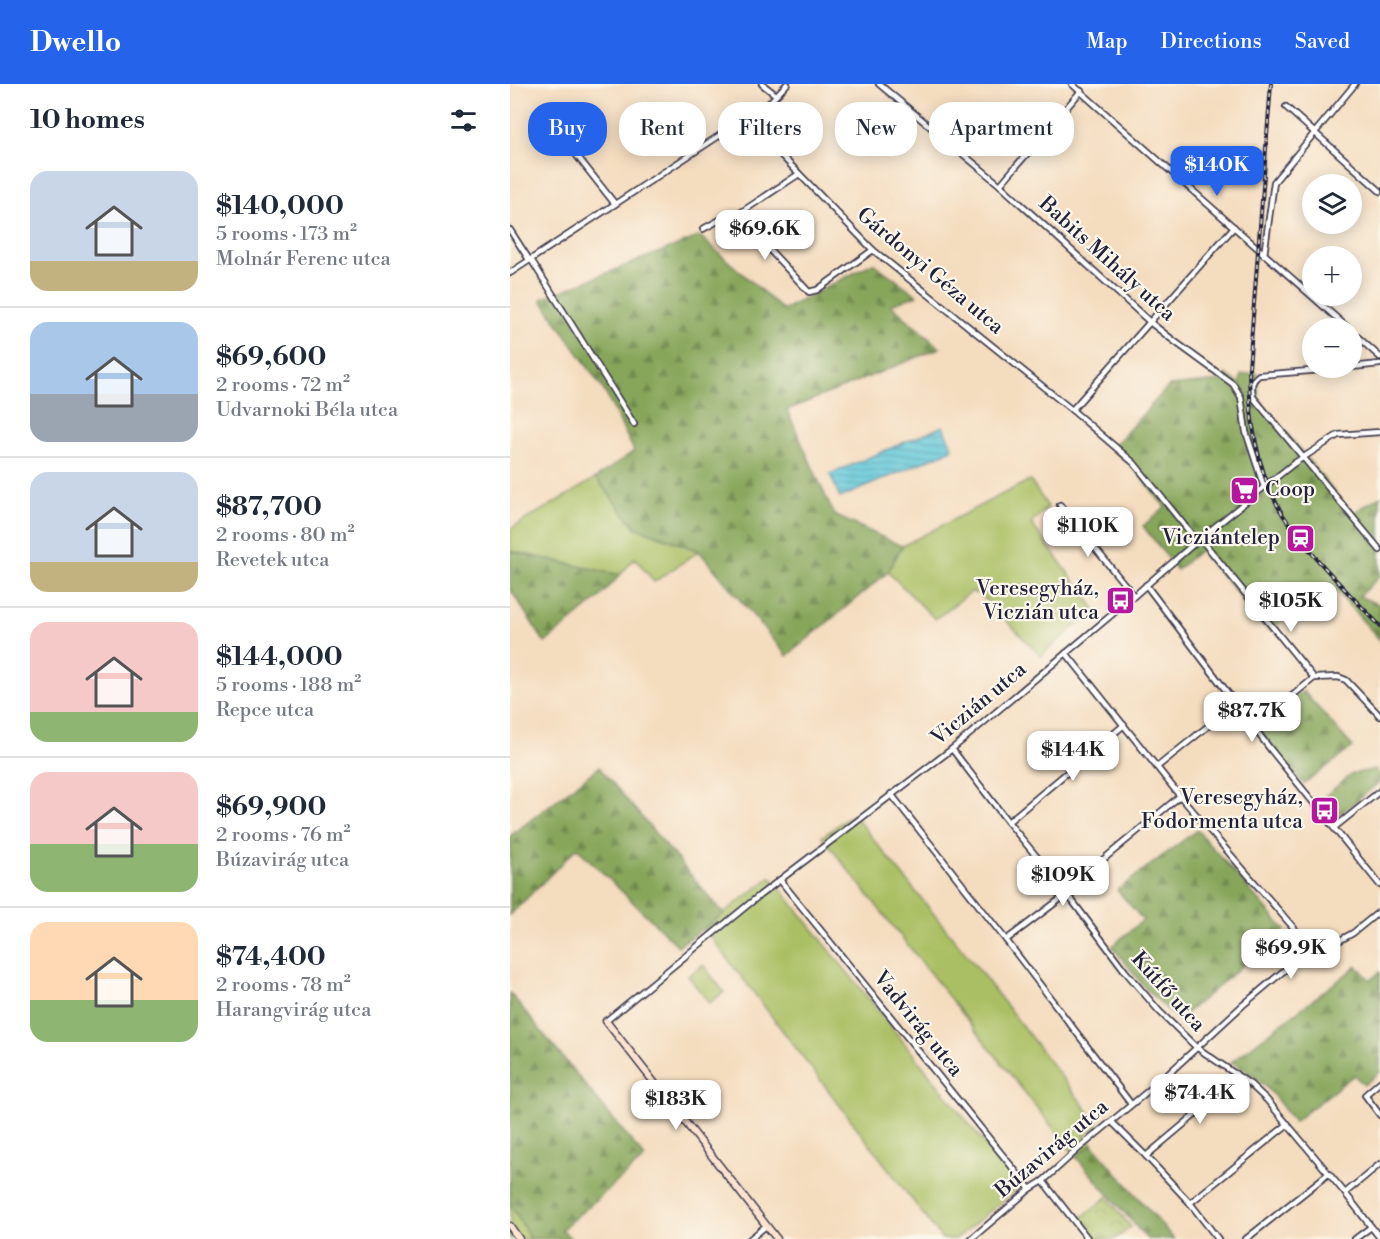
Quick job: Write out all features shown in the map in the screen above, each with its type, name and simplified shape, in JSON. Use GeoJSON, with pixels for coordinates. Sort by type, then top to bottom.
{"type":"FeatureCollection","features":[{"type":"Feature","properties":{"kind":"street"},"geometry":{"type":"LineString","coordinates":[[762,84],[776,95]]}},
{"type":"Feature","properties":{"kind":"street"},"geometry":{"type":"LineString","coordinates":[[770,102],[787,84]]}},
{"type":"Feature","properties":{"kind":"street","name":"Babits Mihály utca"},"geometry":{"type":"LineString","coordinates":[[879,84],[1000,185],[1151,323],[1233,384],[1241,397],[1246,432],[1264,487]]}},
{"type":"Feature","properties":{"kind":"street"},"geometry":{"type":"LineString","coordinates":[[1072,84],[1336,318]]}},
{"type":"Feature","properties":{"kind":"street"},"geometry":{"type":"LineString","coordinates":[[1264,255],[1274,182],[1355,84]]}},
{"type":"Feature","properties":{"kind":"street"},"geometry":{"type":"LineString","coordinates":[[1000,185],[1081,91]]}},
{"type":"Feature","properties":{"kind":"street"},"geometry":{"type":"LineString","coordinates":[[1286,107],[1380,191]]}},
{"type":"Feature","properties":{"kind":"street"},"geometry":{"type":"LineString","coordinates":[[510,273],[718,136]]}},
{"type":"Feature","properties":{"kind":"street"},"geometry":{"type":"LineString","coordinates":[[577,156],[615,204]]}},
{"type":"Feature","properties":{"kind":"street","name":"Gárdonyi Géza utca"},"geometry":{"type":"LineString","coordinates":[[782,156],[873,250],[1072,410],[1134,463],[1314,678]]}},
{"type":"Feature","properties":{"kind":"street"},"geometry":{"type":"LineString","coordinates":[[737,215],[799,174]]}},
{"type":"Feature","properties":{"kind":"street"},"geometry":{"type":"LineString","coordinates":[[703,229],[729,214],[737,215],[809,292],[817,290],[873,250]]}},
{"type":"Feature","properties":{"kind":"street"},"geometry":{"type":"LineString","coordinates":[[1072,410],[1234,227]]}},
{"type":"Feature","properties":{"kind":"street"},"geometry":{"type":"LineString","coordinates":[[510,230],[634,424]]}},
{"type":"Feature","properties":{"kind":"street"},"geometry":{"type":"LineString","coordinates":[[1362,341],[1380,357]]}},
{"type":"Feature","properties":{"kind":"street"},"geometry":{"type":"LineString","coordinates":[[1362,366],[1380,364]]}},
{"type":"Feature","properties":{"kind":"street"},"geometry":{"type":"LineString","coordinates":[[1302,371],[1259,375],[1252,382],[1253,397],[1380,550]]}},
{"type":"Feature","properties":{"kind":"street","name":"Viczián utca"},"geometry":{"type":"LineString","coordinates":[[606,1021],[780,880],[952,749],[1199,540],[1302,458],[1338,435],[1380,432]]}},
{"type":"Feature","properties":{"kind":"street"},"geometry":{"type":"LineString","coordinates":[[1060,505],[1134,597]]}},
{"type":"Feature","properties":{"kind":"street"},"geometry":{"type":"LineString","coordinates":[[1146,585],[1271,750],[1380,885]]}},
{"type":"Feature","properties":{"kind":"street"},"geometry":{"type":"LineString","coordinates":[[1066,653],[1180,796],[1311,948]]}},
{"type":"Feature","properties":{"kind":"street"},"geometry":{"type":"LineString","coordinates":[[1254,727],[1314,678],[1338,677],[1346,680],[1380,716]]}},
{"type":"Feature","properties":{"kind":"street"},"geometry":{"type":"LineString","coordinates":[[1157,767],[1237,703]]}},
{"type":"Feature","properties":{"kind":"street"},"geometry":{"type":"LineString","coordinates":[[1008,822],[1124,725]]}},
{"type":"Feature","properties":{"kind":"street","name":"Kútfő utca"},"geometry":{"type":"LineString","coordinates":[[952,749],[1159,1011],[1196,1047],[1250,1084],[1267,1100],[1380,1238]]}},
{"type":"Feature","properties":{"kind":"street"},"geometry":{"type":"LineString","coordinates":[[1335,827],[1380,790]]}},
{"type":"Feature","properties":{"kind":"street"},"geometry":{"type":"LineString","coordinates":[[891,794],[1131,1104]]}},
{"type":"Feature","properties":{"kind":"street"},"geometry":{"type":"LineString","coordinates":[[1006,940],[1180,796]]}},
{"type":"Feature","properties":{"kind":"street","name":"Vadvirág utca"},"geometry":{"type":"LineString","coordinates":[[780,880],[1030,1189]]}},
{"type":"Feature","properties":{"kind":"street","name":"Búzavirág utca"},"geometry":{"type":"LineString","coordinates":[[971,1239],[1166,1076],[1243,1005],[1311,948],[1336,942],[1353,933],[1380,911]]}},
{"type":"Feature","properties":{"kind":"street"},"geometry":{"type":"LineString","coordinates":[[606,1021],[777,1239]]}},
{"type":"Feature","properties":{"kind":"street"},"geometry":{"type":"LineString","coordinates":[[1146,1156],[1196,1114],[1236,1074]]}},
{"type":"Feature","properties":{"kind":"street"},"geometry":{"type":"LineString","coordinates":[[1380,1082],[1365,1095],[1380,1115]]}},
{"type":"Feature","properties":{"kind":"street"},"geometry":{"type":"LineString","coordinates":[[1112,1122],[1190,1203],[1218,1239]]}},
{"type":"Feature","properties":{"kind":"street"},"geometry":{"type":"LineString","coordinates":[[1190,1203],[1288,1124]]}},
{"type":"Feature","properties":{"kind":"street"},"geometry":{"type":"LineString","coordinates":[[1345,1193],[1380,1164]]}},
{"type":"Feature","properties":{"kind":"street"},"geometry":{"type":"LineString","coordinates":[[1246,1239],[1328,1174]]}},
{"type":"Feature","properties":{"kind":"street"},"geometry":{"type":"LineString","coordinates":[[1043,1181],[1088,1239]]}},
{"type":"Feature","properties":{"kind":"street"},"geometry":{"type":"LineString","coordinates":[[510,1226],[519,1239]]}},
{"type":"Feature","properties":{"kind":"street"},"geometry":{"type":"LineString","coordinates":[[750,1239],[766,1226]]}},
{"type":"Feature","properties":{"kind":"street"},"geometry":{"type":"LineString","coordinates":[[1354,1239],[1371,1227]]}},
{"type":"Feature","properties":{"kind":"green space"},"geometry":{"type":"Polygon","coordinates":[[[700,236],[783,310],[873,263],[917,295],[891,305],[940,348],[787,410],[834,515],[902,546],[888,572],[787,656],[699,551],[635,527],[596,478],[634,451],[605,392],[541,299],[700,236]]]}},
{"type":"Feature","properties":{"kind":"green space"},"geometry":{"type":"Polygon","coordinates":[[[1257,373],[1259,399],[1352,514],[1380,496],[1380,576],[1359,596],[1380,604],[1380,640],[1329,583],[1269,631],[1200,550],[1177,570],[1143,526],[1165,507],[1131,465],[1111,449],[1169,386],[1220,381],[1226,374],[1240,384],[1241,375],[1257,373]]]}},
{"type":"Feature","properties":{"kind":"green space"},"geometry":{"type":"Polygon","coordinates":[[[596,478],[635,527],[699,551],[654,582],[635,558],[620,575],[510,551],[510,529],[596,478]]]}},
{"type":"Feature","properties":{"kind":"green space"},"geometry":{"type":"Polygon","coordinates":[[[1030,480],[1048,507],[1031,523],[1095,609],[1041,656],[980,594],[971,592],[935,619],[888,572],[902,546],[1030,480]]]}},
{"type":"Feature","properties":{"kind":"green space"},"geometry":{"type":"Polygon","coordinates":[[[510,551],[620,575],[600,597],[545,643],[510,589],[510,551]]]}},
{"type":"Feature","properties":{"kind":"green space"},"geometry":{"type":"Polygon","coordinates":[[[1303,691],[1353,747],[1304,784],[1274,750],[1258,726],[1303,691]]]}},
{"type":"Feature","properties":{"kind":"green space"},"geometry":{"type":"Polygon","coordinates":[[[599,767],[724,914],[678,946],[577,848],[510,915],[510,836],[599,767]]]}},
{"type":"Feature","properties":{"kind":"green space"},"geometry":{"type":"Polygon","coordinates":[[[1375,769],[1380,775],[1380,782],[1334,819],[1319,801],[1352,774],[1375,769]]]}},
{"type":"Feature","properties":{"kind":"green space"},"geometry":{"type":"Polygon","coordinates":[[[853,814],[975,965],[1098,1124],[1085,1136],[1092,1144],[1076,1157],[822,837],[853,814]]]}},
{"type":"Feature","properties":{"kind":"green space"},"geometry":{"type":"Polygon","coordinates":[[[1197,830],[1285,930],[1178,1020],[1145,988],[1112,946],[1143,920],[1117,890],[1197,830]]]}},
{"type":"Feature","properties":{"kind":"green space"},"geometry":{"type":"Polygon","coordinates":[[[771,877],[1020,1187],[956,1239],[942,1239],[704,928],[771,877]]]}},
{"type":"Feature","properties":{"kind":"green space"},"geometry":{"type":"Polygon","coordinates":[[[703,965],[724,992],[709,1003],[688,976],[703,965]]]}},
{"type":"Feature","properties":{"kind":"green space"},"geometry":{"type":"Polygon","coordinates":[[[1357,966],[1370,980],[1380,972],[1380,1072],[1364,1085],[1354,1075],[1294,1122],[1261,1082],[1231,1062],[1357,966]]]}},
{"type":"Feature","properties":{"kind":"green space"},"geometry":{"type":"Polygon","coordinates":[[[510,993],[645,1158],[562,1229],[571,1239],[530,1239],[510,1203],[510,993]]]}},
{"type":"Feature","properties":{"kind":"green space"},"geometry":{"type":"Polygon","coordinates":[[[1092,1144],[1174,1239],[1147,1239],[1076,1157],[1092,1144]]]}},
{"type":"Feature","properties":{"kind":"green space"},"geometry":{"type":"Polygon","coordinates":[[[1107,1197],[1131,1227],[1115,1239],[1097,1239],[1081,1218],[1107,1197]]]}},
{"type":"Feature","properties":{"kind":"green space"},"geometry":{"type":"Polygon","coordinates":[[[510,1203],[530,1239],[510,1239],[510,1203]]]}},
{"type":"Feature","properties":{"kind":"water"},"geometry":{"type":"Polygon","coordinates":[[[943,426],[953,449],[840,498],[830,474],[943,426]]]}},
{"type":"Feature","properties":{"kind":"railway"},"geometry":{"type":"LineString","coordinates":[[1271,84],[1249,368],[1256,444],[1266,481],[1283,515],[1317,559],[1380,626]]}},
{"type":"Feature","properties":{"kind":"place","name":"Coop"},"geometry":{"type":"Point","coordinates":[1244,490]}},
{"type":"Feature","properties":{"kind":"place","name":"Vicziántelep"},"geometry":{"type":"Point","coordinates":[1301,538]}},
{"type":"Feature","properties":{"kind":"place","name":"Veresegyház, Viczián utca"},"geometry":{"type":"Point","coordinates":[1120,601]}},
{"type":"Feature","properties":{"kind":"place","name":"Veresegyház, Fodormenta utca"},"geometry":{"type":"Point","coordinates":[1324,810]}}]}
